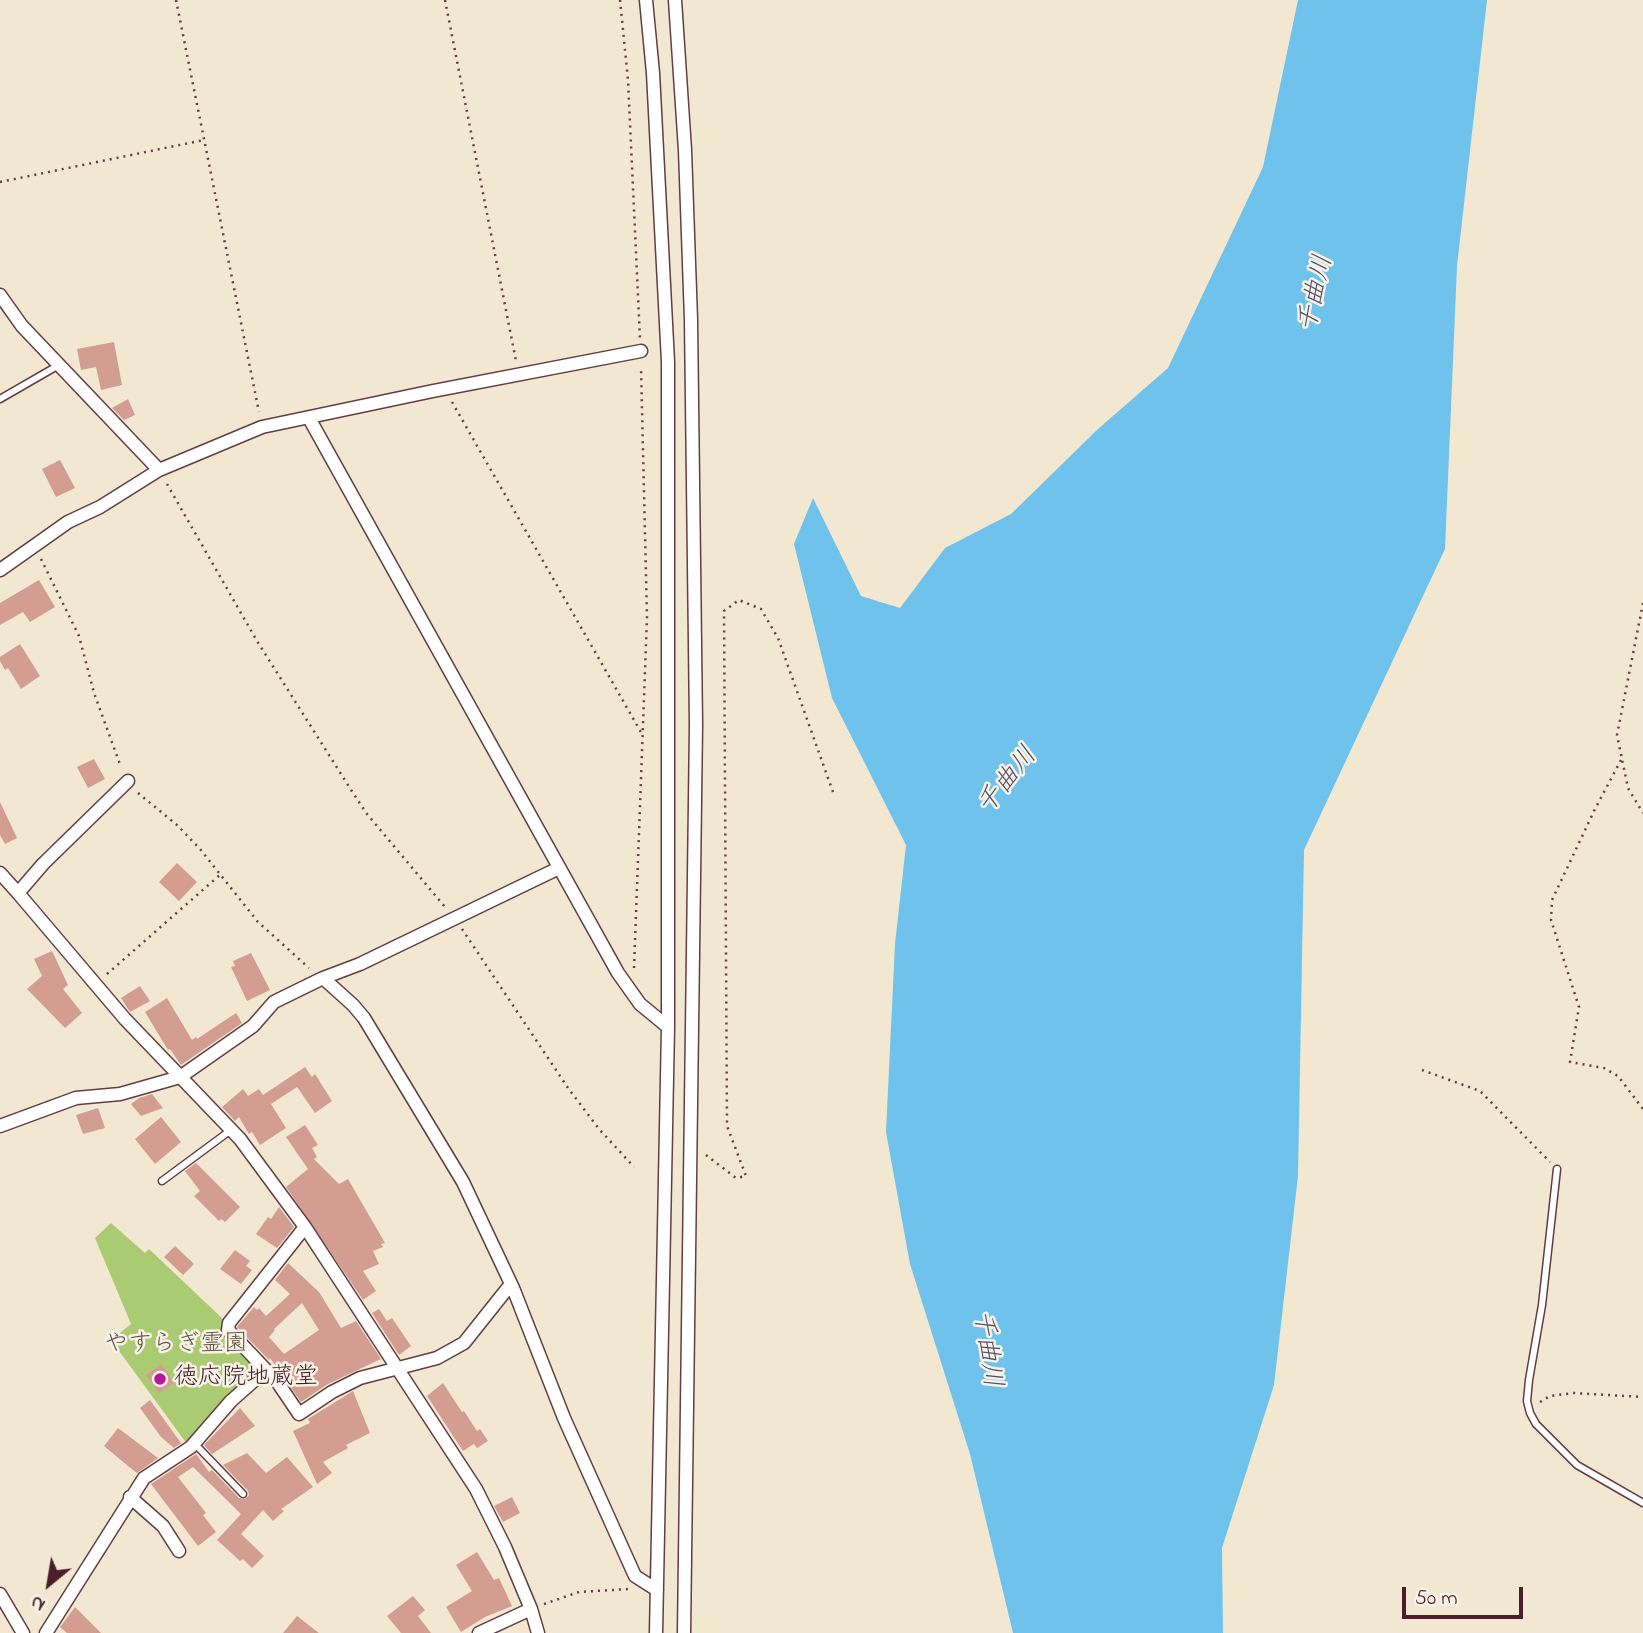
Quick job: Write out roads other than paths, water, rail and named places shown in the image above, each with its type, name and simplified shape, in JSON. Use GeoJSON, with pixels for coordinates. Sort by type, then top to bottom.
{"type":"FeatureCollection","features":[{"type":"Feature","properties":{"kind":"street"},"geometry":{"type":"LineString","coordinates":[[646,0],[653,73],[668,362],[668,1027],[656,1633]]}},
{"type":"Feature","properties":{"kind":"street"},"geometry":{"type":"LineString","coordinates":[[675,0],[685,150],[691,320],[696,724],[684,1633]]}},
{"type":"Feature","properties":{"kind":"street"},"geometry":{"type":"LineString","coordinates":[[0,295],[22,326],[159,470]]}},
{"type":"Feature","properties":{"kind":"street"},"geometry":{"type":"LineString","coordinates":[[0,570],[68,522],[100,508],[159,470],[262,428],[445,389],[641,352]]}},
{"type":"Feature","properties":{"kind":"street"},"geometry":{"type":"LineString","coordinates":[[309,418],[618,973],[640,1004],[668,1027]]}},
{"type":"Feature","properties":{"kind":"street"},"geometry":{"type":"LineString","coordinates":[[18,893],[43,864],[128,781]]}},
{"type":"Feature","properties":{"kind":"street"},"geometry":{"type":"LineString","coordinates":[[0,1126],[76,1098],[120,1094],[180,1077],[253,1026],[274,1002],[323,978],[360,964],[559,868]]}},
{"type":"Feature","properties":{"kind":"street"},"geometry":{"type":"LineString","coordinates":[[0,873],[125,1019],[231,1130],[270,1177],[476,1489],[505,1547],[538,1633]]}},
{"type":"Feature","properties":{"kind":"street"},"geometry":{"type":"LineString","coordinates":[[323,978],[354,1005],[364,1018],[463,1182],[511,1284],[564,1418],[635,1576],[657,1590]]}},
{"type":"Feature","properties":{"kind":"street"},"geometry":{"type":"LineString","coordinates":[[305,1227],[229,1323],[228,1330],[274,1377],[299,1414],[332,1392],[360,1378],[437,1358],[464,1343],[511,1284]]}},
{"type":"Feature","properties":{"kind":"street"},"geometry":{"type":"LineString","coordinates":[[46,1633],[144,1478],[194,1443],[231,1401],[266,1370]]}},
{"type":"Feature","properties":{"kind":"street"},"geometry":{"type":"LineString","coordinates":[[130,1497],[163,1526],[179,1550]]}},
{"type":"Feature","properties":{"kind":"street"},"geometry":{"type":"LineString","coordinates":[[0,1594],[23,1633]]}},
{"type":"Feature","properties":{"kind":"street"},"geometry":{"type":"LineString","coordinates":[[479,1633],[531,1609]]}},
{"type":"Feature","properties":{"kind":"lane"},"geometry":{"type":"LineString","coordinates":[[0,399],[61,365]]}},
{"type":"Feature","properties":{"kind":"lane"},"geometry":{"type":"LineString","coordinates":[[162,1181],[231,1130]]}},
{"type":"Feature","properties":{"kind":"lane"},"geometry":{"type":"LineString","coordinates":[[1557,1169],[1542,1304],[1529,1380],[1529,1409],[1536,1424],[1577,1465],[1643,1503]]}},
{"type":"Feature","properties":{"kind":"lane"},"geometry":{"type":"LineString","coordinates":[[194,1443],[243,1494]]}},
{"type":"Feature","properties":{"kind":"water","name":"千曲川"},"geometry":{"type":"Polygon","coordinates":[[[1298,0],[1487,0],[1457,266],[1445,549],[1304,850],[1298,1176],[1274,1385],[1222,1548],[1223,1633],[1013,1633],[970,1454],[910,1264],[886,1132],[895,944],[906,845],[832,698],[794,544],[813,498],[861,596],[900,608],[945,548],[1011,514],[1098,429],[1168,368],[1263,167],[1298,0]]]}},
{"type":"Feature","properties":{"kind":"place","name":"徳応院地蔵堂"},"geometry":{"type":"Point","coordinates":[160,1379]}},
{"type":"Feature","properties":{"kind":"park label","name":"やすらぎ霊園"},"geometry":{"type":"Point","coordinates":[176,1346]}}]}
